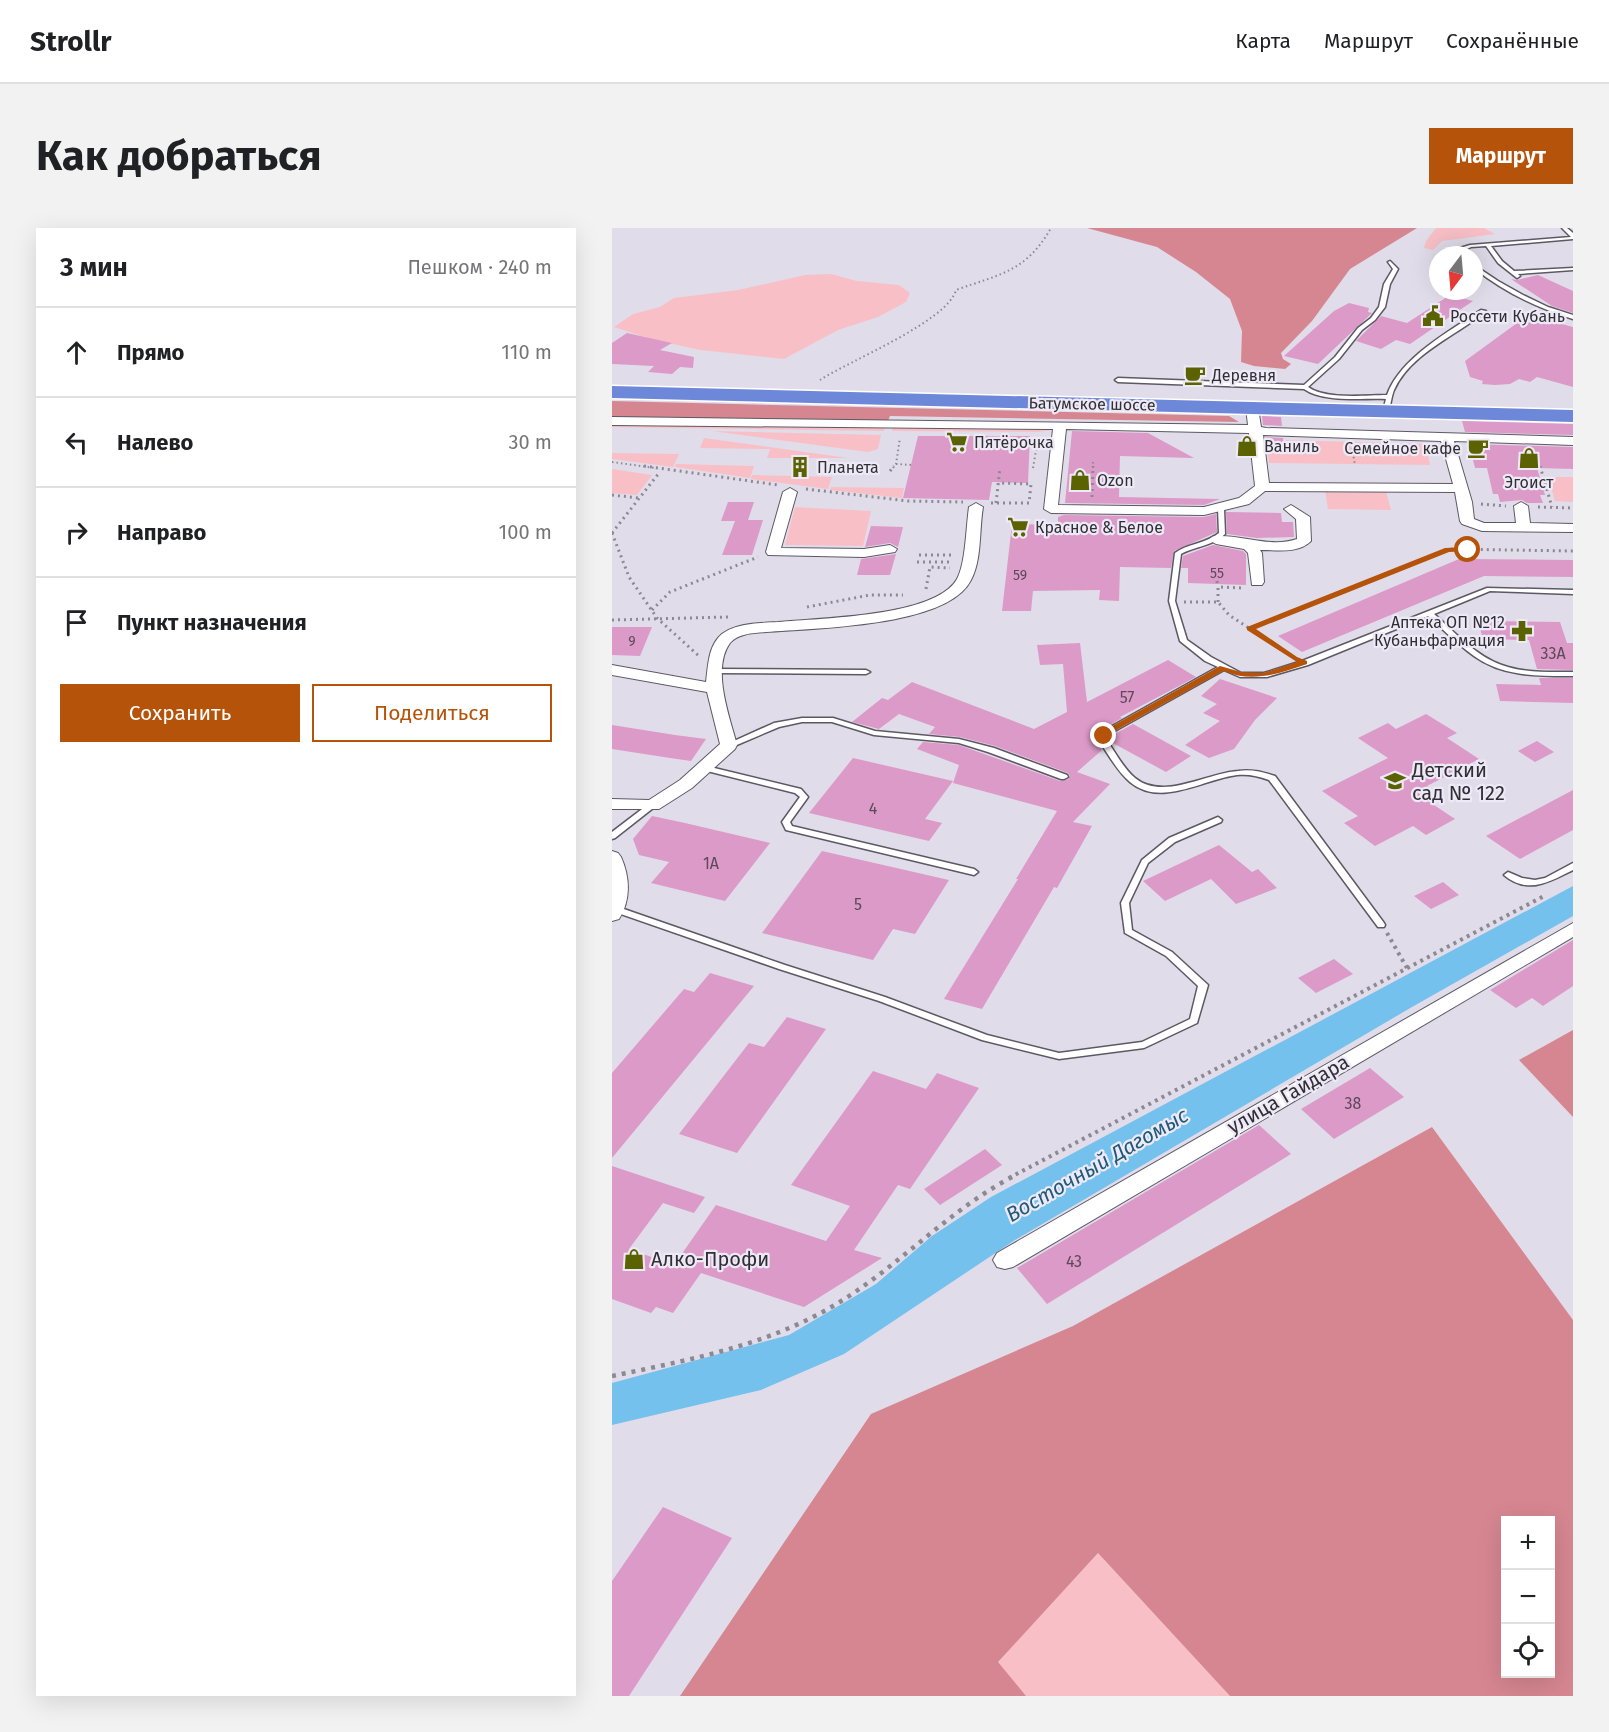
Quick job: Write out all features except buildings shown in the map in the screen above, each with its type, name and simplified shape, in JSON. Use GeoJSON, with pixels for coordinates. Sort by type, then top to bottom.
{"type":"FeatureCollection","features":[{"type":"Feature","properties":{"kind":"highway","name":"Батумское шоссе"},"geometry":{"type":"LineString","coordinates":[[612,392],[811,397],[1253,418],[1388,404],[1573,416]]}},
{"type":"Feature","properties":{"kind":"street"},"geometry":{"type":"LineString","coordinates":[[1253,418],[1262,487]]}},
{"type":"Feature","properties":{"kind":"street"},"geometry":{"type":"LineString","coordinates":[[612,421],[1060,425],[1253,418],[1266,432],[1573,441]]}},
{"type":"Feature","properties":{"kind":"street"},"geometry":{"type":"LineString","coordinates":[[1060,425],[1051,509],[1204,511],[1221,509],[1244,501],[1262,487],[1461,488]]}},
{"type":"Feature","properties":{"kind":"street"},"geometry":{"type":"LineString","coordinates":[[1447,438],[1465,502],[1467,521],[1482,527],[1573,528]]}},
{"type":"Feature","properties":{"kind":"street"},"geometry":{"type":"LineString","coordinates":[[792,489],[773,552],[864,553],[890,549]]}},
{"type":"Feature","properties":{"kind":"street"},"geometry":{"type":"LineString","coordinates":[[612,804],[653,804],[706,768],[729,745],[714,688],[716,659],[724,640],[743,630],[852,622],[926,606],[951,596],[963,581],[978,504]]}},
{"type":"Feature","properties":{"kind":"street"},"geometry":{"type":"LineString","coordinates":[[1521,506],[1524,527]]}},
{"type":"Feature","properties":{"kind":"street"},"geometry":{"type":"LineString","coordinates":[[1216,540],[1249,545],[1290,546],[1304,541],[1302,517],[1292,509]]}},
{"type":"Feature","properties":{"kind":"street"},"geometry":{"type":"LineString","coordinates":[[1249,545],[1255,553],[1257,582]]}},
{"type":"Feature","properties":{"kind":"street"},"geometry":{"type":"LineString","coordinates":[[612,670],[714,688]]}},
{"type":"Feature","properties":{"kind":"street"},"geometry":{"type":"LineString","coordinates":[[613,865],[619,887],[614,912]]}},
{"type":"Feature","properties":{"kind":"street","name":"улица Гайдара"},"geometry":{"type":"LineString","coordinates":[[1005,1260],[1573,929]]}},
{"type":"Feature","properties":{"kind":"lane"},"geometry":{"type":"LineString","coordinates":[[1564,228],[1573,237]]}},
{"type":"Feature","properties":{"kind":"lane"},"geometry":{"type":"LineString","coordinates":[[1476,246],[1573,237]]}},
{"type":"Feature","properties":{"kind":"lane"},"geometry":{"type":"LineString","coordinates":[[1488,245],[1500,262],[1521,279]]}},
{"type":"Feature","properties":{"kind":"lane"},"geometry":{"type":"LineString","coordinates":[[1118,380],[1305,387],[1337,358],[1382,307],[1387,284],[1396,269],[1390,262]]}},
{"type":"Feature","properties":{"kind":"lane"},"geometry":{"type":"LineString","coordinates":[[1513,273],[1573,269]]}},
{"type":"Feature","properties":{"kind":"lane"},"geometry":{"type":"LineString","coordinates":[[1483,273],[1530,302],[1573,317]]}},
{"type":"Feature","properties":{"kind":"lane"},"geometry":{"type":"LineString","coordinates":[[1305,387],[1309,392],[1323,395],[1388,404],[1392,389],[1408,368],[1428,350],[1483,310]]}},
{"type":"Feature","properties":{"kind":"lane"},"geometry":{"type":"LineString","coordinates":[[1221,509],[1222,534],[1216,540],[1188,546],[1178,553],[1172,601],[1184,641],[1222,668],[1240,675],[1264,675],[1305,663],[1489,589],[1573,592]]}},
{"type":"Feature","properties":{"kind":"lane"},"geometry":{"type":"LineString","coordinates":[[1429,613],[1477,654],[1494,665],[1515,670],[1573,674]]}},
{"type":"Feature","properties":{"kind":"lane"},"geometry":{"type":"LineString","coordinates":[[1222,668],[1108,732],[1104,741],[1129,776],[1140,786],[1155,789],[1173,788],[1245,771],[1261,772],[1272,778],[1382,925]]}},
{"type":"Feature","properties":{"kind":"lane"},"geometry":{"type":"LineString","coordinates":[[716,671],[866,672]]}},
{"type":"Feature","properties":{"kind":"lane"},"geometry":{"type":"LineString","coordinates":[[729,745],[777,725],[802,720],[833,720],[874,733],[959,741],[991,750],[1064,777]]}},
{"type":"Feature","properties":{"kind":"lane"},"geometry":{"type":"LineString","coordinates":[[706,768],[798,791],[804,796],[786,822],[789,828],[974,872]]}},
{"type":"Feature","properties":{"kind":"lane"},"geometry":{"type":"LineString","coordinates":[[612,836],[653,804]]}},
{"type":"Feature","properties":{"kind":"lane"},"geometry":{"type":"LineString","coordinates":[[614,912],[882,999],[985,1038],[1059,1056],[1144,1045],[1194,1021],[1203,985],[1169,954],[1128,931],[1125,903],[1145,862],[1172,840],[1218,820]]}},
{"type":"Feature","properties":{"kind":"lane"},"geometry":{"type":"LineString","coordinates":[[1508,875],[1530,885],[1538,884],[1573,866]]}},
{"type":"Feature","properties":{"kind":"path"},"geometry":{"type":"LineString","coordinates":[[811,397],[821,379],[829,372],[916,328],[954,298],[956,290],[1009,272],[1028,261],[1042,247],[1051,228]]}},
{"type":"Feature","properties":{"kind":"path"},"geometry":{"type":"LineString","coordinates":[[890,471],[896,464],[901,432]]}},
{"type":"Feature","properties":{"kind":"path"},"geometry":{"type":"LineString","coordinates":[[1033,468],[1039,433]]}},
{"type":"Feature","properties":{"kind":"path"},"geometry":{"type":"LineString","coordinates":[[1351,440],[1354,465]]}},
{"type":"Feature","properties":{"kind":"path"},"geometry":{"type":"LineString","coordinates":[[1533,445],[1552,507]]}},
{"type":"Feature","properties":{"kind":"path"},"geometry":{"type":"LineString","coordinates":[[612,462],[792,489],[908,501],[978,504],[1029,503],[1031,484],[998,483]]}},
{"type":"Feature","properties":{"kind":"path"},"geometry":{"type":"LineString","coordinates":[[1092,499],[1093,462]]}},
{"type":"Feature","properties":{"kind":"path"},"geometry":{"type":"LineString","coordinates":[[896,464],[912,465]]}},
{"type":"Feature","properties":{"kind":"path"},"geometry":{"type":"LineString","coordinates":[[996,503],[1000,468]]}},
{"type":"Feature","properties":{"kind":"path"},"geometry":{"type":"LineString","coordinates":[[659,473],[612,533],[629,577],[657,618],[716,671]]}},
{"type":"Feature","properties":{"kind":"path"},"geometry":{"type":"LineString","coordinates":[[612,495],[640,498]]}},
{"type":"Feature","properties":{"kind":"path"},"geometry":{"type":"LineString","coordinates":[[1250,628],[1448,549],[1573,551]]}},
{"type":"Feature","properties":{"kind":"path"},"geometry":{"type":"LineString","coordinates":[[652,610],[670,592],[773,552]]}},
{"type":"Feature","properties":{"kind":"path"},"geometry":{"type":"LineString","coordinates":[[919,555],[951,555]]}},
{"type":"Feature","properties":{"kind":"path"},"geometry":{"type":"LineString","coordinates":[[926,606],[923,595],[927,586],[932,555]]}},
{"type":"Feature","properties":{"kind":"path"},"geometry":{"type":"LineString","coordinates":[[917,562],[951,562]]}},
{"type":"Feature","properties":{"kind":"path"},"geometry":{"type":"LineString","coordinates":[[930,567],[950,566],[949,576]]}},
{"type":"Feature","properties":{"kind":"path"},"geometry":{"type":"LineString","coordinates":[[1217,581],[1218,602],[1229,615],[1305,663]]}},
{"type":"Feature","properties":{"kind":"path"},"geometry":{"type":"LineString","coordinates":[[1218,587],[1251,588],[1257,582]]}},
{"type":"Feature","properties":{"kind":"path"},"geometry":{"type":"LineString","coordinates":[[1172,601],[1218,602]]}},
{"type":"Feature","properties":{"kind":"path"},"geometry":{"type":"LineString","coordinates":[[629,627],[632,619]]}},
{"type":"Feature","properties":{"kind":"path"},"geometry":{"type":"LineString","coordinates":[[612,1376],[688,1359],[774,1334],[835,1305],[876,1278],[934,1229],[1002,1182],[1552,892]]}},
{"type":"Feature","properties":{"kind":"path"},"geometry":{"type":"LineString","coordinates":[[1382,925],[1407,968]]}},
{"type":"Feature","properties":{"kind":"shaded area"},"geometry":{"type":"Polygon","coordinates":[[[1087,228],[1417,228],[1350,269],[1312,321],[1281,353],[1283,359],[1291,364],[1285,369],[1254,366],[1241,362],[1242,331],[1230,299],[1196,272],[1157,247],[1087,228]]]}},
{"type":"Feature","properties":{"kind":"shaded area"},"geometry":{"type":"Polygon","coordinates":[[[1436,228],[1484,228],[1495,234],[1442,241],[1437,246],[1429,246],[1429,249],[1424,248],[1426,241],[1436,228]]]}},
{"type":"Feature","properties":{"kind":"shaded area"},"geometry":{"type":"Polygon","coordinates":[[[831,274],[857,281],[899,285],[910,293],[906,302],[878,317],[838,330],[784,359],[700,350],[651,339],[614,327],[633,314],[660,307],[674,298],[738,290],[805,275],[831,274]]]}},
{"type":"Feature","properties":{"kind":"shaded area"},"geometry":{"type":"Polygon","coordinates":[[[612,401],[1229,416],[1239,422],[890,416],[887,423],[612,419],[612,401]]]}},
{"type":"Feature","properties":{"kind":"shaded area"},"geometry":{"type":"Polygon","coordinates":[[[612,424],[885,428],[884,431],[612,427],[612,424]]]}},
{"type":"Feature","properties":{"kind":"shaded area"},"geometry":{"type":"Polygon","coordinates":[[[893,428],[1053,428],[1053,430],[1038,432],[892,431],[893,428]]]}},
{"type":"Feature","properties":{"kind":"shaded area"},"geometry":{"type":"Polygon","coordinates":[[[712,431],[881,435],[878,449],[868,452],[712,431]]]}},
{"type":"Feature","properties":{"kind":"shaded area"},"geometry":{"type":"Polygon","coordinates":[[[704,438],[848,458],[767,458],[770,449],[700,448],[704,438]]]}},
{"type":"Feature","properties":{"kind":"shaded area"},"geometry":{"type":"Polygon","coordinates":[[[1286,440],[1426,444],[1430,465],[1269,463],[1266,443],[1286,444],[1286,440]]]}},
{"type":"Feature","properties":{"kind":"shaded area"},"geometry":{"type":"Polygon","coordinates":[[[612,453],[679,454],[673,467],[612,459],[612,453]]]}},
{"type":"Feature","properties":{"kind":"shaded area"},"geometry":{"type":"Polygon","coordinates":[[[676,464],[754,466],[750,478],[675,467],[676,464]]]}},
{"type":"Feature","properties":{"kind":"shaded area"},"geometry":{"type":"Polygon","coordinates":[[[612,469],[652,475],[637,495],[612,493],[612,469]]]}},
{"type":"Feature","properties":{"kind":"shaded area"},"geometry":{"type":"Polygon","coordinates":[[[752,475],[832,477],[828,489],[751,479],[752,475]]]}},
{"type":"Feature","properties":{"kind":"shaded area"},"geometry":{"type":"Polygon","coordinates":[[[1548,477],[1573,477],[1573,502],[1555,501],[1548,477]]]}},
{"type":"Feature","properties":{"kind":"shaded area"},"geometry":{"type":"Polygon","coordinates":[[[831,487],[904,488],[902,498],[830,490],[831,487]]]}},
{"type":"Feature","properties":{"kind":"shaded area"},"geometry":{"type":"Polygon","coordinates":[[[1325,490],[1386,491],[1391,510],[1328,509],[1325,490]]]}},
{"type":"Feature","properties":{"kind":"shaded area"},"geometry":{"type":"Polygon","coordinates":[[[795,507],[871,511],[863,546],[785,545],[795,507]]]}},
{"type":"Feature","properties":{"kind":"shaded area"},"geometry":{"type":"Polygon","coordinates":[[[1573,1030],[1573,1117],[1519,1060],[1573,1030]]]}},
{"type":"Feature","properties":{"kind":"shaded area"},"geometry":{"type":"Polygon","coordinates":[[[1432,1127],[1573,1320],[1573,1696],[1230,1696],[1098,1553],[998,1662],[1026,1696],[680,1696],[871,1414],[1073,1326],[1432,1127]]]}},
{"type":"Feature","properties":{"kind":"shaded area"},"geometry":{"type":"Polygon","coordinates":[[[1098,1553],[1230,1696],[1026,1696],[997,1662],[1098,1553]]]}},
{"type":"Feature","properties":{"kind":"water","name":"Восточный Дагомыс"},"geometry":{"type":"Polygon","coordinates":[[[1573,886],[1573,916],[1412,1007],[1015,1240],[844,1354],[761,1390],[612,1425],[612,1383],[789,1335],[876,1284],[932,1236],[991,1197],[1573,886]]]}},
{"type":"Feature","properties":{"kind":"place","name":"Россети Кубань"},"geometry":{"type":"Point","coordinates":[1433,316]}},
{"type":"Feature","properties":{"kind":"place","name":"Деревня"},"geometry":{"type":"Point","coordinates":[1195,375]}},
{"type":"Feature","properties":{"kind":"place","name":"Пятёрочка"},"geometry":{"type":"Point","coordinates":[957,442]}},
{"type":"Feature","properties":{"kind":"place","name":"Ваниль"},"geometry":{"type":"Point","coordinates":[1247,446]}},
{"type":"Feature","properties":{"kind":"place","name":"Семейное кафе"},"geometry":{"type":"Point","coordinates":[1478,448]}},
{"type":"Feature","properties":{"kind":"place","name":"Эгоист"},"geometry":{"type":"Point","coordinates":[1529,458]}},
{"type":"Feature","properties":{"kind":"place","name":"Планета"},"geometry":{"type":"Point","coordinates":[800,467]}},
{"type":"Feature","properties":{"kind":"place","name":"Ozon"},"geometry":{"type":"Point","coordinates":[1080,480]}},
{"type":"Feature","properties":{"kind":"place","name":"Красное & Белое"},"geometry":{"type":"Point","coordinates":[1018,527]}},
{"type":"Feature","properties":{"kind":"place","name":"Аптека ОП №12 Кубаньфармация"},"geometry":{"type":"Point","coordinates":[1522,631]}},
{"type":"Feature","properties":{"kind":"place","name":"Детский сад № 122"},"geometry":{"type":"Point","coordinates":[1395,781]}},
{"type":"Feature","properties":{"kind":"place","name":"Алко-Профи"},"geometry":{"type":"Point","coordinates":[634,1259]}},
{"type":"Feature","properties":{"kind":"route"},"geometry":{"type":"LineString","coordinates":[[1104,736],[1222,668],[1240,675],[1264,675],[1305,663],[1250,628],[1448,549],[1468,550]]}}]}
